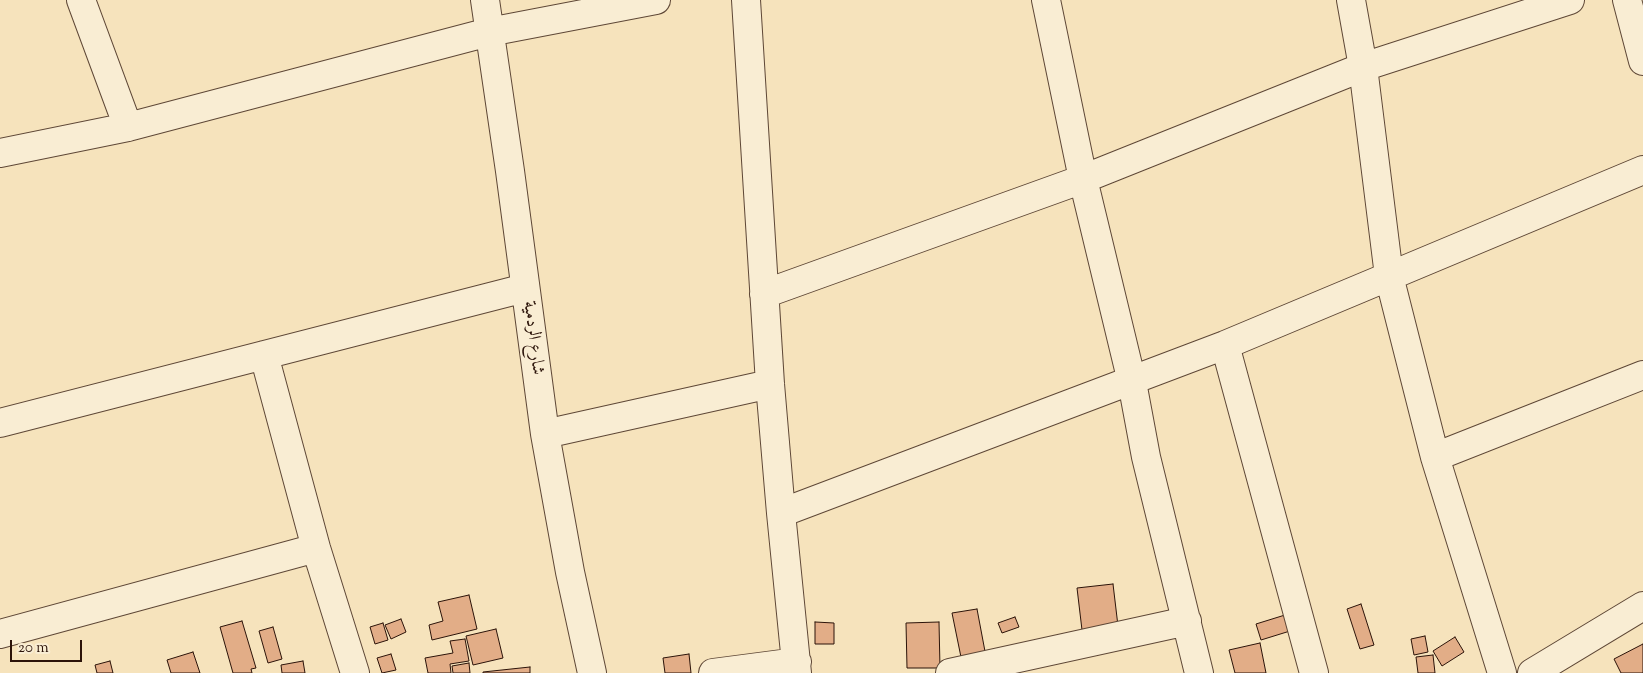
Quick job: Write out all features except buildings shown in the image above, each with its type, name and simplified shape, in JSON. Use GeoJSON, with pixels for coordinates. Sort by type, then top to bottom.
{"type":"FeatureCollection","features":[{"type":"Feature","properties":{"kind":"street"},"geometry":{"type":"LineString","coordinates":[[81,0],[128,127]]}},
{"type":"Feature","properties":{"kind":"street","name":"شارع الردمية"},"geometry":{"type":"LineString","coordinates":[[485,0],[545,434],[570,572],[592,673]]}},
{"type":"Feature","properties":{"kind":"street"},"geometry":{"type":"LineString","coordinates":[[0,153],[128,127],[488,32],[656,0]]}},
{"type":"Feature","properties":{"kind":"street"},"geometry":{"type":"LineString","coordinates":[[713,673],[797,667],[770,384],[746,0]]}},
{"type":"Feature","properties":{"kind":"street"},"geometry":{"type":"LineString","coordinates":[[1046,0],[1083,179],[1132,382],[1146,457],[1199,673]]}},
{"type":"Feature","properties":{"kind":"street"},"geometry":{"type":"LineString","coordinates":[[1351,0],[1363,67],[1389,276],[1435,457],[1502,673]]}},
{"type":"Feature","properties":{"kind":"street"},"geometry":{"type":"LineString","coordinates":[[764,294],[1083,179],[1363,67],[1570,0]]}},
{"type":"Feature","properties":{"kind":"street"},"geometry":{"type":"LineString","coordinates":[[1627,0],[1643,61]]}},
{"type":"Feature","properties":{"kind":"street"},"geometry":{"type":"LineString","coordinates":[[781,513],[1225,346],[1643,170]]}},
{"type":"Feature","properties":{"kind":"street"},"geometry":{"type":"LineString","coordinates":[[0,423],[526,288]]}},
{"type":"Feature","properties":{"kind":"street"},"geometry":{"type":"LineString","coordinates":[[1225,346],[1314,673]]}},
{"type":"Feature","properties":{"kind":"street"},"geometry":{"type":"LineString","coordinates":[[264,355],[316,548],[355,673]]}},
{"type":"Feature","properties":{"kind":"street"},"geometry":{"type":"LineString","coordinates":[[1435,457],[1643,374]]}},
{"type":"Feature","properties":{"kind":"street"},"geometry":{"type":"LineString","coordinates":[[545,434],[770,384]]}},
{"type":"Feature","properties":{"kind":"street"},"geometry":{"type":"LineString","coordinates":[[0,634],[316,548]]}},
{"type":"Feature","properties":{"kind":"street"},"geometry":{"type":"LineString","coordinates":[[1532,673],[1643,606]]}},
{"type":"Feature","properties":{"kind":"street"},"geometry":{"type":"LineString","coordinates":[[950,673],[1187,621]]}}]}
